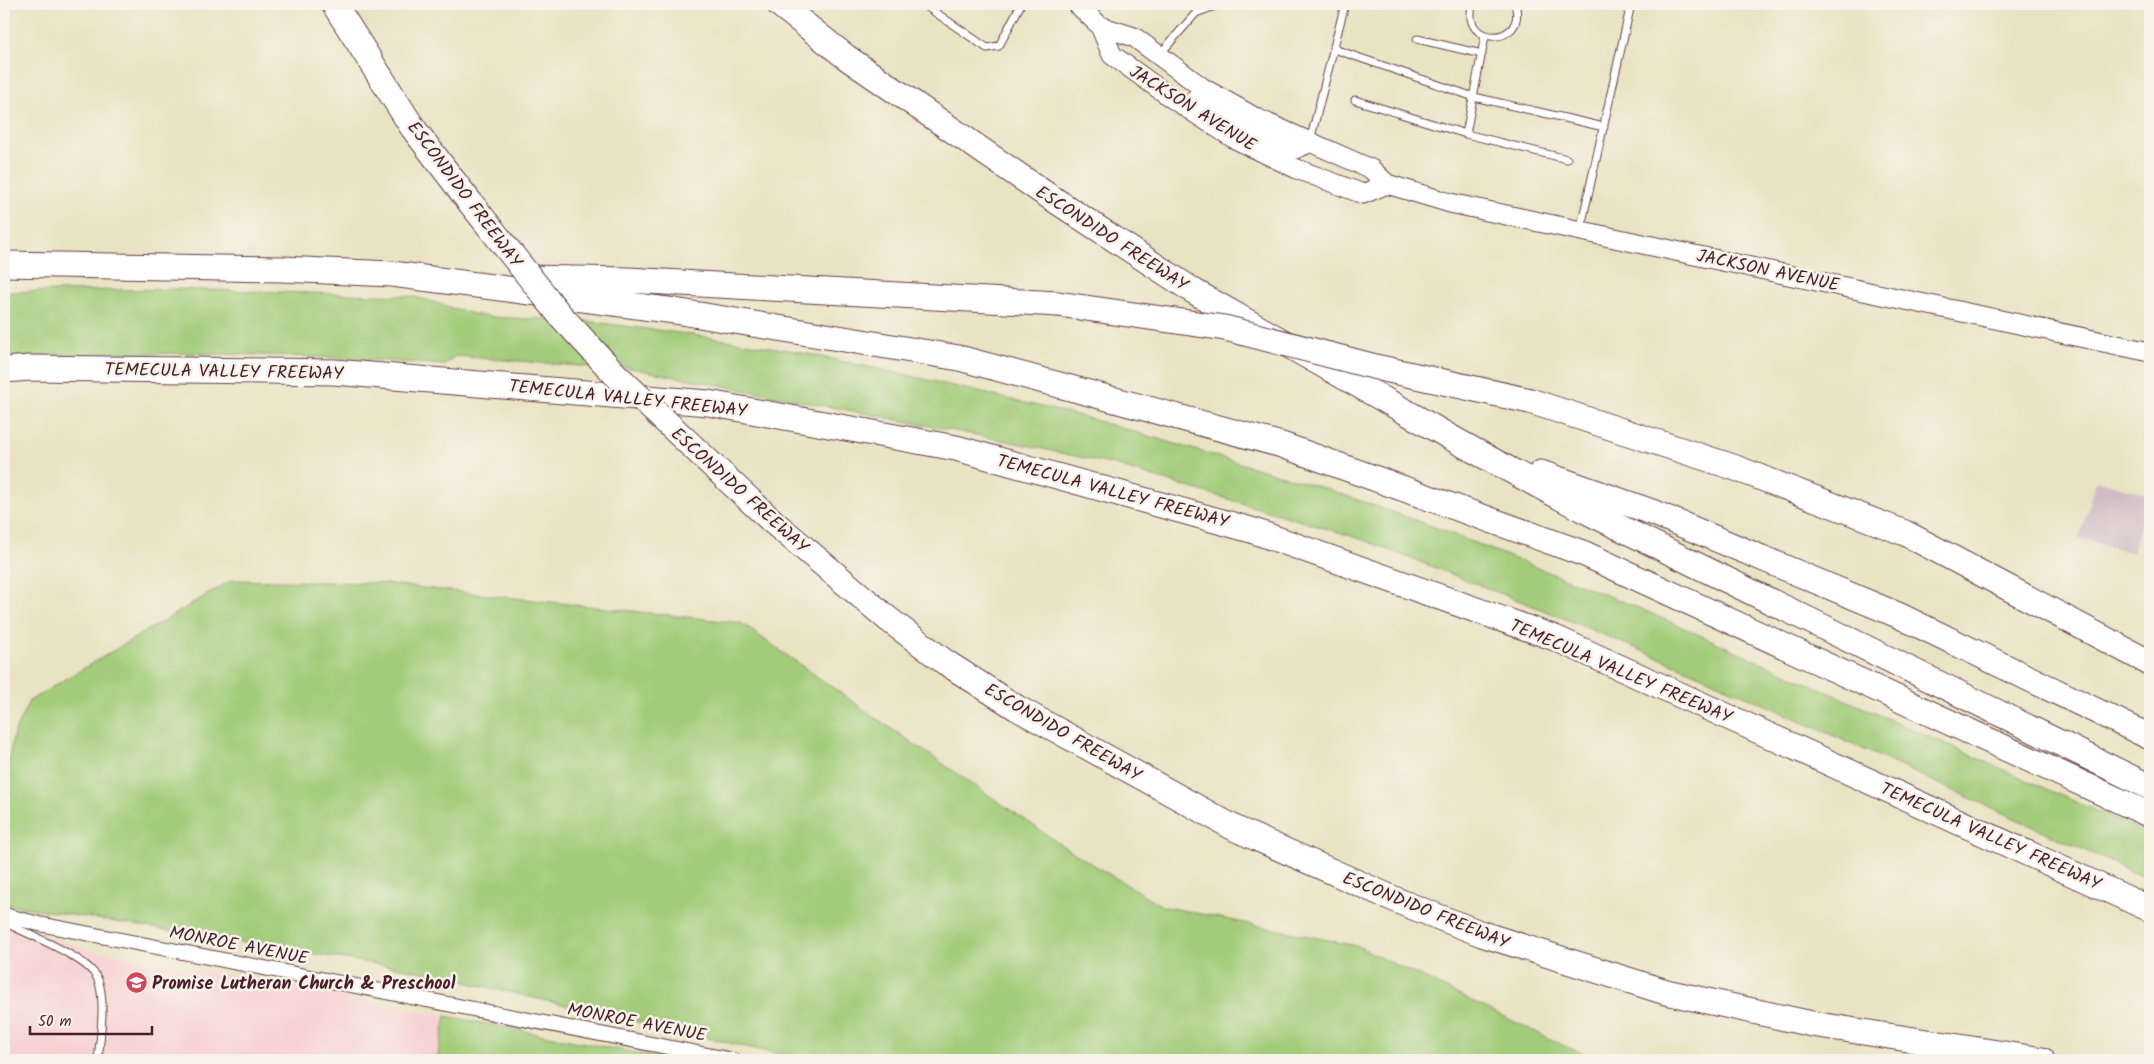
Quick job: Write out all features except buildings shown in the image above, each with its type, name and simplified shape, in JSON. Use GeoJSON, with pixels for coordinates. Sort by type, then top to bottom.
{"type":"FeatureCollection","features":[{"type":"Feature","properties":{"kind":"highway","name":"ESCONDIDO FREEWAY"},"geometry":{"type":"LineString","coordinates":[[334,4],[413,128],[560,315],[615,374],[772,520],[888,619],[946,662],[1017,708],[1236,829],[1403,903],[1482,934],[1666,992],[1812,1024],[2042,1060]]}},
{"type":"Feature","properties":{"kind":"highway","name":"ESCONDIDO FREEWAY"},"geometry":{"type":"LineString","coordinates":[[779,4],[846,57],[1041,191],[1195,292],[1464,445]]}},
{"type":"Feature","properties":{"kind":"highway"},"geometry":{"type":"LineString","coordinates":[[4,264],[272,269],[628,280],[1058,304],[1225,328],[1380,368],[1530,401],[1733,467],[1905,533],[2150,663]]}},
{"type":"Feature","properties":{"kind":"highway"},"geometry":{"type":"LineString","coordinates":[[392,274],[675,311],[959,358],[1282,445],[1585,554],[2150,814]]}},
{"type":"Feature","properties":{"kind":"highway","name":"TEMECULA VALLEY FREEWAY"},"geometry":{"type":"LineString","coordinates":[[4,370],[30,368],[334,372],[708,402],[956,448],[1251,530],[1556,638],[2150,909]]}},
{"type":"Feature","properties":{"kind":"highway"},"geometry":{"type":"LineString","coordinates":[[1464,445],[1652,512],[1900,616],[2150,737]]}},
{"type":"Feature","properties":{"kind":"highway"},"geometry":{"type":"LineString","coordinates":[[1464,445],[1582,509],[2150,787]]}},
{"type":"Feature","properties":{"kind":"main road","name":"JACKSON AVENUE"},"geometry":{"type":"LineString","coordinates":[[1077,4],[1100,26],[1112,55],[1233,138],[1297,168],[1363,194],[1387,184]]}},
{"type":"Feature","properties":{"kind":"main road","name":"JACKSON AVENUE"},"geometry":{"type":"LineString","coordinates":[[1100,26],[1134,37],[1203,88],[1248,114],[1309,143],[1371,169],[1387,184],[1450,203],[2150,352]]}},
{"type":"Feature","properties":{"kind":"main road"},"geometry":{"type":"LineString","coordinates":[[1146,80],[1173,84],[1196,100],[1281,146],[1295,149],[1309,143]]}},
{"type":"Feature","properties":{"kind":"street","name":"MONROE AVENUE"},"geometry":{"type":"LineString","coordinates":[[4,915],[39,924],[733,1060]]}},
{"type":"Feature","properties":{"kind":"lane"},"geometry":{"type":"LineString","coordinates":[[923,4],[987,48],[998,46],[1021,4]]}},
{"type":"Feature","properties":{"kind":"lane"},"geometry":{"type":"LineString","coordinates":[[1158,56],[1196,13],[1220,4]]}},
{"type":"Feature","properties":{"kind":"lane"},"geometry":{"type":"LineString","coordinates":[[1309,143],[1345,4]]}},
{"type":"Feature","properties":{"kind":"lane"},"geometry":{"type":"LineString","coordinates":[[1472,4],[1471,20],[1474,27],[1486,36],[1501,36],[1508,32],[1516,19],[1515,4]]}},
{"type":"Feature","properties":{"kind":"lane"},"geometry":{"type":"LineString","coordinates":[[1580,231],[1631,4]]}},
{"type":"Feature","properties":{"kind":"lane"},"geometry":{"type":"LineString","coordinates":[[1466,134],[1486,36]]}},
{"type":"Feature","properties":{"kind":"lane"},"geometry":{"type":"LineString","coordinates":[[1417,39],[1482,54]]}},
{"type":"Feature","properties":{"kind":"lane"},"geometry":{"type":"LineString","coordinates":[[1334,49],[1474,97],[1604,127]]}},
{"type":"Feature","properties":{"kind":"lane"},"geometry":{"type":"LineString","coordinates":[[1354,100],[1466,134],[1568,160]]}},
{"type":"Feature","properties":{"kind":"lane"},"geometry":{"type":"LineString","coordinates":[[4,922],[67,953],[95,973],[100,985],[102,1018],[98,1060]]}},
{"type":"Feature","properties":{"kind":"shaded area"},"geometry":{"type":"Polygon","coordinates":[[[2096,480],[2149,495],[2132,553],[2079,538],[2096,480]]]}},
{"type":"Feature","properties":{"kind":"shaded area","name":"Promise Lutheran Church & Preschool"},"geometry":{"type":"Polygon","coordinates":[[[4,926],[91,950],[446,1016],[437,1060],[4,1060],[4,926]]]}},
{"type":"Feature","properties":{"kind":"green space"},"geometry":{"type":"Polygon","coordinates":[[[179,289],[409,296],[476,315],[555,319],[606,368],[455,356],[445,365],[335,358],[170,353],[4,358],[4,292],[179,289]]]}},
{"type":"Feature","properties":{"kind":"green space"},"geometry":{"type":"Polygon","coordinates":[[[570,319],[687,334],[789,350],[907,375],[1084,417],[1327,489],[1429,525],[1639,608],[2150,835],[2150,880],[1700,675],[1556,615],[1361,539],[1111,464],[1012,442],[615,365],[570,319]]]}},
{"type":"Feature","properties":{"kind":"green space"},"geometry":{"type":"Polygon","coordinates":[[[232,580],[378,583],[741,623],[1066,848],[1162,906],[1357,946],[1569,1048],[1605,1060],[803,1060],[413,970],[4,904],[4,785],[14,733],[29,701],[232,580]]]}},
{"type":"Feature","properties":{"kind":"green space"},"geometry":{"type":"Polygon","coordinates":[[[446,1016],[672,1060],[437,1060],[446,1016]]]}},
{"type":"Feature","properties":{"kind":"place","name":"Promise Lutheran Church & Preschool"},"geometry":{"type":"Point","coordinates":[136,983]}}]}
